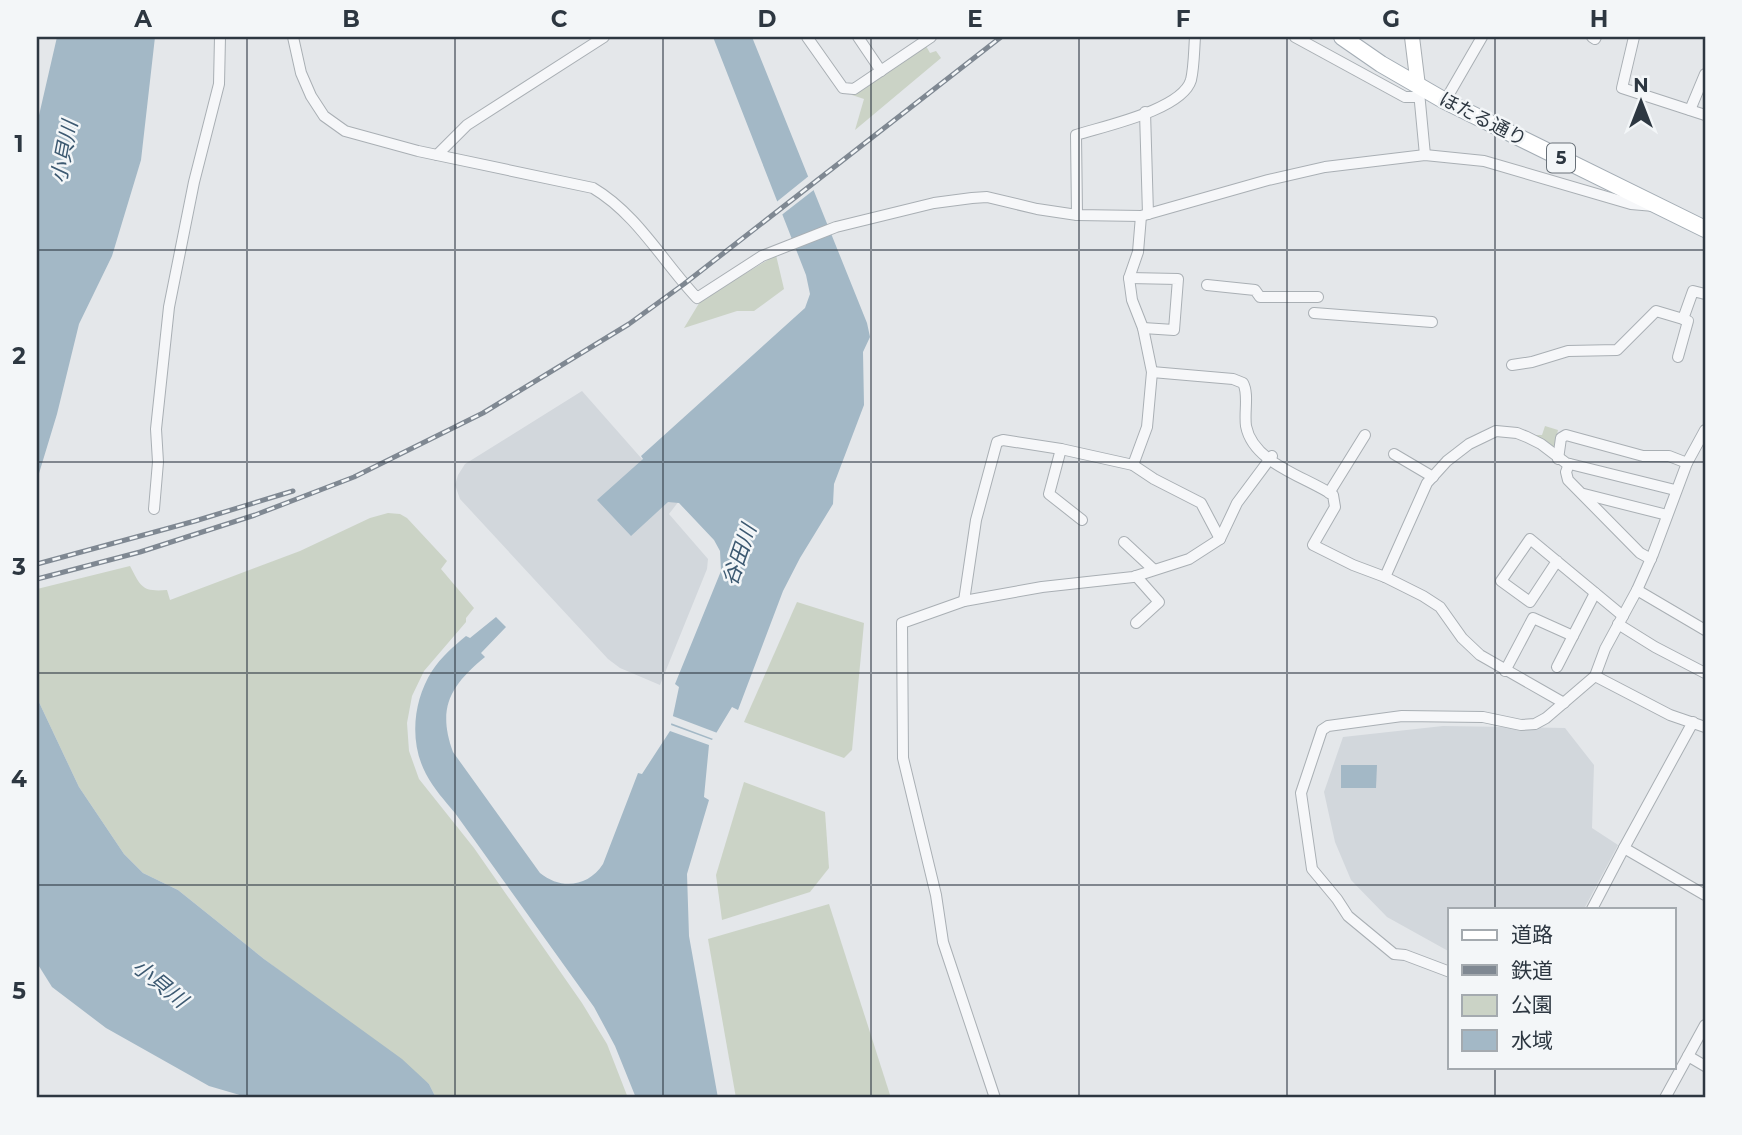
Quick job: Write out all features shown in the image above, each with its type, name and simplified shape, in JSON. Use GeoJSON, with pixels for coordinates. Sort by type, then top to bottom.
{"type":"FeatureCollection","features":[{"type":"Feature","properties":{"kind":"main road","name":"ほたる通り"},"geometry":{"type":"LineString","coordinates":[[1342,37],[1419,92],[1445,101],[1705,229]]}},
{"type":"Feature","properties":{"kind":"street"},"geometry":{"type":"LineString","coordinates":[[154,509],[158,462],[156,429],[169,307],[194,182],[219,84],[220,37]]}},
{"type":"Feature","properties":{"kind":"street"},"geometry":{"type":"LineString","coordinates":[[293,37],[306,87],[317,107],[332,123],[345,131],[437,155],[593,188],[630,218],[697,298],[762,256],[836,228],[934,203],[979,197],[1077,215],[1145,215],[1268,180],[1325,167],[1425,155],[1484,161],[1631,204],[1660,206]]}},
{"type":"Feature","properties":{"kind":"street"},"geometry":{"type":"LineString","coordinates":[[437,155],[467,125],[604,37]]}},
{"type":"Feature","properties":{"kind":"street"},"geometry":{"type":"LineString","coordinates":[[807,37],[843,88],[854,89],[917,41],[931,37]]}},
{"type":"Feature","properties":{"kind":"street"},"geometry":{"type":"LineString","coordinates":[[858,37],[881,71]]}},
{"type":"Feature","properties":{"kind":"street"},"geometry":{"type":"LineString","coordinates":[[1077,215],[1076,135],[1159,108],[1182,95],[1190,82],[1195,37]]}},
{"type":"Feature","properties":{"kind":"street"},"geometry":{"type":"LineString","coordinates":[[1295,37],[1405,97],[1419,92]]}},
{"type":"Feature","properties":{"kind":"street"},"geometry":{"type":"LineString","coordinates":[[1412,37],[1425,155]]}},
{"type":"Feature","properties":{"kind":"street"},"geometry":{"type":"LineString","coordinates":[[1445,101],[1482,37]]}},
{"type":"Feature","properties":{"kind":"street"},"geometry":{"type":"LineString","coordinates":[[1634,37],[1622,88],[1705,115]]}},
{"type":"Feature","properties":{"kind":"street"},"geometry":{"type":"LineString","coordinates":[[1690,110],[1705,74]]}},
{"type":"Feature","properties":{"kind":"street"},"geometry":{"type":"LineString","coordinates":[[1133,465],[1147,427],[1152,372],[1143,328],[1132,300],[1129,278],[1138,252],[1145,215],[1145,112]]}},
{"type":"Feature","properties":{"kind":"street"},"geometry":{"type":"LineString","coordinates":[[1129,278],[1178,279],[1174,330],[1143,328]]}},
{"type":"Feature","properties":{"kind":"street"},"geometry":{"type":"LineString","coordinates":[[1207,285],[1255,290],[1260,297],[1318,297]]}},
{"type":"Feature","properties":{"kind":"street"},"geometry":{"type":"LineString","coordinates":[[1683,319],[1693,291],[1705,295]]}},
{"type":"Feature","properties":{"kind":"street"},"geometry":{"type":"LineString","coordinates":[[1513,365],[1568,351],[1618,350],[1656,311],[1688,321],[1678,356]]}},
{"type":"Feature","properties":{"kind":"street"},"geometry":{"type":"LineString","coordinates":[[1314,313],[1432,322]]}},
{"type":"Feature","properties":{"kind":"street"},"geometry":{"type":"LineString","coordinates":[[1152,372],[1233,379],[1243,383],[1246,390],[1244,408],[1250,438],[1270,458],[1333,495],[1335,507],[1313,545],[1423,596],[1440,607],[1470,648],[1505,671],[1564,703]]}},
{"type":"Feature","properties":{"kind":"street"},"geometry":{"type":"LineString","coordinates":[[1448,971],[1405,955],[1394,954],[1348,916],[1312,869],[1301,793],[1322,730],[1328,726],[1402,716],[1483,718],[1521,725],[1532,725],[1546,718],[1595,676],[1605,649],[1651,559],[1675,490],[1705,430]]}},
{"type":"Feature","properties":{"kind":"street"},"geometry":{"type":"LineString","coordinates":[[1385,577],[1412,513],[1433,477],[1469,444],[1496,431],[1527,437],[1569,464],[1675,490]]}},
{"type":"Feature","properties":{"kind":"street"},"geometry":{"type":"LineString","coordinates":[[1329,493],[1365,435]]}},
{"type":"Feature","properties":{"kind":"street"},"geometry":{"type":"LineString","coordinates":[[1558,459],[1561,438],[1566,435],[1643,456],[1669,456],[1687,463]]}},
{"type":"Feature","properties":{"kind":"street"},"geometry":{"type":"LineString","coordinates":[[964,601],[976,520],[998,442],[1003,440],[1133,465],[1201,503],[1220,539]]}},
{"type":"Feature","properties":{"kind":"street"},"geometry":{"type":"LineString","coordinates":[[1060,449],[1049,494],[1082,520]]}},
{"type":"Feature","properties":{"kind":"street"},"geometry":{"type":"LineString","coordinates":[[1394,454],[1433,477]]}},
{"type":"Feature","properties":{"kind":"street"},"geometry":{"type":"LineString","coordinates":[[995,1098],[943,942],[936,895],[903,758],[902,623],[964,601],[1042,587],[1136,576],[1189,559],[1220,539],[1237,503],[1270,458]]}},
{"type":"Feature","properties":{"kind":"street"},"geometry":{"type":"LineString","coordinates":[[1569,464],[1566,476],[1640,554],[1651,559]]}},
{"type":"Feature","properties":{"kind":"street"},"geometry":{"type":"LineString","coordinates":[[1581,493],[1667,515]]}},
{"type":"Feature","properties":{"kind":"street"},"geometry":{"type":"LineString","coordinates":[[1557,561],[1530,602],[1501,581],[1531,539],[1595,593],[1620,620],[1655,647],[1705,673]]}},
{"type":"Feature","properties":{"kind":"street"},"geometry":{"type":"LineString","coordinates":[[1124,542],[1153,569]]}},
{"type":"Feature","properties":{"kind":"street"},"geometry":{"type":"LineString","coordinates":[[1136,576],[1159,602],[1136,623]]}},
{"type":"Feature","properties":{"kind":"street"},"geometry":{"type":"LineString","coordinates":[[1637,590],[1705,630]]}},
{"type":"Feature","properties":{"kind":"street"},"geometry":{"type":"LineString","coordinates":[[1557,667],[1595,593]]}},
{"type":"Feature","properties":{"kind":"street"},"geometry":{"type":"LineString","coordinates":[[1505,671],[1533,618],[1573,636]]}},
{"type":"Feature","properties":{"kind":"street"},"geometry":{"type":"LineString","coordinates":[[1595,676],[1670,715],[1705,727]]}},
{"type":"Feature","properties":{"kind":"street"},"geometry":{"type":"LineString","coordinates":[[1593,908],[1693,722]]}},
{"type":"Feature","properties":{"kind":"street"},"geometry":{"type":"LineString","coordinates":[[1625,848],[1705,895]]}},
{"type":"Feature","properties":{"kind":"street"},"geometry":{"type":"LineString","coordinates":[[1665,1098],[1705,1025]]}},
{"type":"Feature","properties":{"kind":"street"},"geometry":{"type":"LineString","coordinates":[[1688,1056],[1705,1066]]}},
{"type":"Feature","properties":{"kind":"shaded area"},"geometry":{"type":"Polygon","coordinates":[[[582,391],[679,501],[669,514],[708,559],[707,569],[660,685],[620,668],[608,659],[460,499],[455,485],[465,464],[582,391]]]}},
{"type":"Feature","properties":{"kind":"shaded area"},"geometry":{"type":"Polygon","coordinates":[[[1443,726],[1565,728],[1594,765],[1592,828],[1618,845],[1585,908],[1448,908],[1448,951],[1387,917],[1351,880],[1335,842],[1324,792],[1343,737],[1443,726]]]}},
{"type":"Feature","properties":{"kind":"green space"},"geometry":{"type":"Polygon","coordinates":[[[926,46],[930,53],[936,51],[941,58],[855,130],[864,99],[852,95],[926,46]]]}},
{"type":"Feature","properties":{"kind":"green space"},"geometry":{"type":"Polygon","coordinates":[[[776,255],[784,289],[754,311],[737,311],[684,328],[701,300],[776,255]]]}},
{"type":"Feature","properties":{"kind":"green space"},"geometry":{"type":"Polygon","coordinates":[[[1545,426],[1558,430],[1554,449],[1549,450],[1536,435],[1542,435],[1545,426]]]}},
{"type":"Feature","properties":{"kind":"green space"},"geometry":{"type":"Polygon","coordinates":[[[388,513],[407,518],[447,561],[441,569],[474,608],[466,622],[424,671],[412,696],[407,723],[409,751],[419,779],[474,848],[582,1003],[607,1044],[628,1098],[436,1098],[429,1084],[178,890],[143,873],[124,854],[79,787],[37,698],[37,589],[130,566],[143,587],[167,590],[170,600],[300,551],[370,518],[388,513]]]}},
{"type":"Feature","properties":{"kind":"green space"},"geometry":{"type":"Polygon","coordinates":[[[797,602],[864,623],[852,750],[844,758],[744,722],[797,602]]]}},
{"type":"Feature","properties":{"kind":"green space"},"geometry":{"type":"Polygon","coordinates":[[[744,782],[825,812],[829,868],[810,892],[722,920],[716,875],[744,782]]]}},
{"type":"Feature","properties":{"kind":"green space"},"geometry":{"type":"Polygon","coordinates":[[[829,904],[891,1098],[736,1098],[708,939],[829,904]]]}},
{"type":"Feature","properties":{"kind":"water","name":"小貝川"},"geometry":{"type":"Polygon","coordinates":[[[57,37],[155,37],[141,160],[112,256],[79,324],[57,414],[37,480],[37,124],[57,37]]]}},
{"type":"Feature","properties":{"kind":"water","name":"谷田川"},"geometry":{"type":"Polygon","coordinates":[[[713,37],[752,37],[867,323],[870,337],[863,352],[864,405],[834,484],[833,504],[783,591],[738,710],[732,707],[712,740],[671,725],[679,687],[675,684],[721,571],[720,551],[714,540],[679,503],[668,502],[631,536],[597,500],[643,459],[641,456],[805,308],[810,294],[806,275],[713,37]]]}},
{"type":"Feature","properties":{"kind":"water"},"geometry":{"type":"Polygon","coordinates":[[[496,617],[506,627],[481,653],[485,657],[455,688],[447,710],[448,736],[453,752],[540,873],[548,878],[574,884],[597,872],[603,864],[638,773],[642,774],[670,731],[709,745],[704,797],[709,800],[687,874],[689,936],[718,1098],[636,1098],[615,1046],[594,1007],[426,774],[415,735],[417,708],[426,683],[436,666],[452,648],[466,636],[470,638],[496,617]]]}},
{"type":"Feature","properties":{"kind":"water","name":"小貝川"},"geometry":{"type":"Polygon","coordinates":[[[37,698],[79,787],[124,854],[143,873],[178,890],[264,959],[402,1059],[429,1084],[436,1098],[250,1098],[209,1086],[106,1028],[52,987],[37,963],[37,698]]]}},
{"type":"Feature","properties":{"kind":"water"},"geometry":{"type":"Polygon","coordinates":[[[1341,765],[1377,765],[1376,788],[1341,788],[1341,765]]]}},
{"type":"Feature","properties":{"kind":"pier"},"geometry":{"type":"Polygon","coordinates":[[[810,175],[815,189],[779,217],[774,204],[810,175]]]}},
{"type":"Feature","properties":{"kind":"pier"},"geometry":{"type":"Polygon","coordinates":[[[670,715],[720,734],[716,740],[668,722],[670,715]]]}},
{"type":"Feature","properties":{"kind":"railway"},"geometry":{"type":"LineString","coordinates":[[37,579],[140,552],[255,515],[354,477],[483,413],[629,324],[1001,37]]}},
{"type":"Feature","properties":{"kind":"railway"},"geometry":{"type":"LineString","coordinates":[[37,564],[293,491]]}}]}
